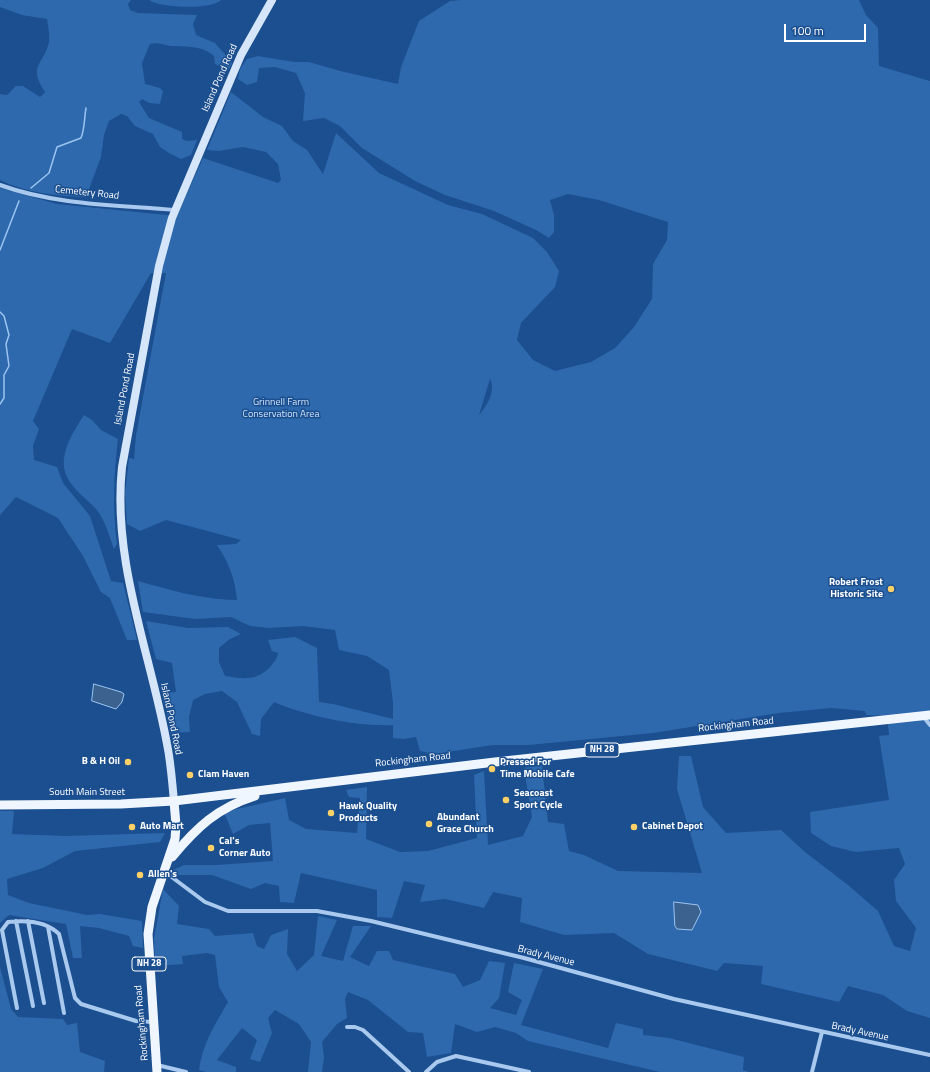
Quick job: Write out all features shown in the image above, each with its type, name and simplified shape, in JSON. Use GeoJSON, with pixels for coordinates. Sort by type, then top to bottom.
{"type":"FeatureCollection","features":[{"type":"Feature","properties":{"kind":"main road","name":"Rockingham Road"},"geometry":{"type":"LineString","coordinates":[[157,1068],[148,934],[152,908],[170,859],[176,832],[174,801],[275,790],[495,762],[927,716]]}},
{"type":"Feature","properties":{"kind":"main road","name":"NH 28"},"geometry":{"type":"LineString","coordinates":[[170,859],[196,830],[219,811],[237,802],[275,790]]}},
{"type":"Feature","properties":{"kind":"main road","name":"South Main Street"},"geometry":{"type":"LineString","coordinates":[[0,805],[121,804],[174,801]]}},
{"type":"Feature","properties":{"kind":"street","name":"Island Pond Road"},"geometry":{"type":"LineString","coordinates":[[174,801],[166,737],[129,577],[122,526],[120,489],[126,439],[156,280],[174,210],[241,55],[272,0]]}},
{"type":"Feature","properties":{"kind":"street","name":"Cemetery Road"},"geometry":{"type":"LineString","coordinates":[[0,185],[21,192],[57,199],[174,210]]}},
{"type":"Feature","properties":{"kind":"street"},"geometry":{"type":"LineString","coordinates":[[927,716],[930,725]]}},
{"type":"Feature","properties":{"kind":"street","name":"Brady Avenue"},"geometry":{"type":"LineString","coordinates":[[165,872],[205,902],[228,911],[317,911],[330,913],[524,958],[680,1000],[930,1055]]}},
{"type":"Feature","properties":{"kind":"street"},"geometry":{"type":"LineString","coordinates":[[16,921],[33,1006]]}},
{"type":"Feature","properties":{"kind":"street"},"geometry":{"type":"LineString","coordinates":[[17,1008],[2,930],[8,922],[28,921],[54,928],[59,934],[75,998],[81,1004],[136,1021],[154,1022]]}},
{"type":"Feature","properties":{"kind":"street"},"geometry":{"type":"LineString","coordinates":[[28,921],[44,1003]]}},
{"type":"Feature","properties":{"kind":"street"},"geometry":{"type":"LineString","coordinates":[[48,927],[64,1013]]}},
{"type":"Feature","properties":{"kind":"street"},"geometry":{"type":"LineString","coordinates":[[347,1027],[355,1027],[363,1030],[409,1072]]}},
{"type":"Feature","properties":{"kind":"street"},"geometry":{"type":"LineString","coordinates":[[812,1072],[822,1032]]}},
{"type":"Feature","properties":{"kind":"street"},"geometry":{"type":"LineString","coordinates":[[426,1072],[437,1062],[456,1056],[529,1072]]}},
{"type":"Feature","properties":{"kind":"street"},"geometry":{"type":"LineString","coordinates":[[157,1068],[186,1072]]}},
{"type":"Feature","properties":{"kind":"green space"},"geometry":{"type":"Polygon","coordinates":[[[0,0],[131,0],[128,4],[130,10],[138,13],[197,15],[193,24],[196,35],[215,43],[231,61],[232,64],[228,70],[215,64],[214,56],[199,48],[171,46],[158,43],[150,44],[142,63],[145,84],[160,88],[163,91],[160,104],[149,103],[142,99],[139,102],[149,118],[182,132],[182,139],[187,141],[197,140],[191,155],[181,159],[169,153],[160,147],[153,134],[135,126],[127,116],[121,114],[109,121],[104,135],[101,157],[86,197],[64,196],[31,191],[0,180],[0,94],[7,95],[16,86],[23,86],[40,97],[45,92],[37,76],[37,70],[47,50],[49,36],[47,19],[22,15],[0,7],[0,0]]]}},
{"type":"Feature","properties":{"kind":"green space"},"geometry":{"type":"Polygon","coordinates":[[[149,0],[221,0],[208,5],[186,7],[164,5],[149,0]]]}},
{"type":"Feature","properties":{"kind":"green space","name":"Grinnell Farm Conservation Area"},"geometry":{"type":"Polygon","coordinates":[[[859,0],[866,15],[878,28],[879,66],[930,81],[930,1018],[907,1011],[883,995],[848,986],[839,1002],[761,984],[763,966],[724,963],[717,971],[648,954],[614,933],[564,935],[520,922],[522,898],[493,892],[484,908],[445,899],[420,902],[425,885],[404,881],[392,918],[377,917],[377,890],[301,873],[294,903],[280,902],[279,886],[265,883],[251,889],[212,875],[179,875],[173,870],[184,865],[217,865],[273,861],[270,823],[249,825],[233,834],[224,812],[285,798],[289,820],[306,829],[357,833],[360,798],[349,797],[346,790],[367,787],[366,839],[400,852],[428,851],[477,838],[474,775],[484,771],[488,845],[523,836],[532,817],[524,768],[542,765],[548,822],[564,824],[569,851],[584,855],[618,871],[702,873],[677,789],[679,756],[691,756],[703,807],[726,833],[781,830],[805,852],[848,885],[878,911],[894,946],[910,951],[916,928],[896,901],[894,880],[905,864],[899,848],[856,852],[831,846],[811,833],[810,812],[889,800],[879,736],[889,735],[887,716],[866,715],[865,711],[831,708],[779,713],[653,733],[529,745],[493,745],[434,754],[420,751],[416,737],[404,739],[393,738],[393,725],[364,724],[332,720],[301,712],[274,702],[261,719],[260,736],[252,734],[237,702],[222,691],[205,694],[193,700],[189,717],[190,732],[170,733],[164,693],[176,692],[172,663],[156,659],[146,621],[188,628],[228,627],[241,634],[230,639],[219,648],[219,662],[225,676],[238,678],[249,678],[260,675],[273,664],[278,653],[272,651],[268,640],[295,637],[317,648],[319,702],[393,719],[393,703],[389,670],[367,656],[339,650],[335,630],[303,626],[269,628],[250,626],[231,617],[195,619],[143,612],[138,581],[200,596],[225,600],[237,600],[231,571],[217,545],[236,544],[241,540],[166,520],[140,531],[127,524],[125,494],[129,458],[134,459],[136,435],[166,273],[151,273],[110,343],[72,329],[33,421],[39,429],[33,446],[34,460],[57,467],[63,483],[90,516],[111,581],[123,583],[137,640],[127,640],[110,598],[101,592],[83,556],[58,518],[16,497],[0,515],[0,188],[57,204],[177,216],[203,158],[278,183],[281,180],[278,164],[266,152],[243,147],[219,151],[207,150],[231,92],[263,117],[282,126],[293,141],[307,150],[323,174],[336,133],[379,173],[448,205],[482,214],[533,238],[547,252],[559,271],[555,287],[521,323],[517,340],[533,360],[555,371],[591,362],[615,348],[634,327],[652,299],[653,264],[667,240],[668,222],[599,200],[568,194],[550,200],[554,215],[554,232],[549,238],[536,230],[494,211],[445,195],[415,181],[362,148],[340,126],[324,118],[303,121],[305,93],[296,73],[275,67],[259,68],[257,82],[247,85],[238,79],[240,69],[247,59],[258,56],[294,62],[309,62],[340,71],[398,84],[401,67],[419,21],[450,1],[859,0]],[[490,379],[479,415],[490,398],[492,384],[490,379]]]}},
{"type":"Feature","properties":{"kind":"green space"},"geometry":{"type":"Polygon","coordinates":[[[84,415],[92,420],[101,430],[118,439],[114,491],[114,517],[117,544],[114,549],[99,513],[73,486],[64,469],[65,453],[68,444],[84,415]]]}},
{"type":"Feature","properties":{"kind":"green space"},"geometry":{"type":"Polygon","coordinates":[[[0,811],[14,811],[12,834],[66,836],[165,833],[160,842],[75,851],[43,868],[7,879],[8,895],[29,903],[87,915],[100,914],[142,921],[143,948],[133,946],[129,936],[99,928],[80,926],[82,958],[73,958],[66,924],[9,915],[0,923],[0,811]]]}},
{"type":"Feature","properties":{"kind":"green space"},"geometry":{"type":"Polygon","coordinates":[[[163,889],[179,906],[177,924],[209,929],[215,936],[253,933],[257,946],[264,949],[271,935],[288,929],[287,954],[297,971],[314,955],[318,916],[337,920],[321,956],[343,961],[353,926],[371,926],[350,957],[369,966],[377,951],[389,951],[393,960],[455,974],[463,987],[480,980],[489,961],[505,963],[499,998],[490,1008],[516,1015],[522,1000],[508,992],[514,963],[543,969],[521,1025],[608,1048],[616,1023],[643,1029],[643,1035],[669,1038],[744,1057],[743,1070],[748,1072],[660,1072],[528,1041],[516,1033],[495,1027],[477,1032],[455,1024],[451,1053],[427,1057],[423,1033],[408,1032],[368,1000],[348,992],[345,999],[347,1018],[337,1024],[322,1042],[324,1057],[322,1072],[308,1072],[311,1042],[299,1024],[275,1010],[268,1018],[272,1033],[260,1062],[250,1059],[257,1040],[242,1028],[217,1060],[236,1067],[236,1072],[206,1072],[199,1070],[206,1043],[228,1002],[219,987],[215,955],[207,953],[182,956],[183,964],[155,966],[154,939],[163,889]]]}},
{"type":"Feature","properties":{"kind":"green space"},"geometry":{"type":"Polygon","coordinates":[[[0,967],[11,1009],[18,1017],[63,1019],[67,1025],[77,1023],[80,1052],[105,1061],[104,1072],[0,1072],[0,967]]]}},
{"type":"Feature","properties":{"kind":"shaded area"},"geometry":{"type":"Polygon","coordinates":[[[94,684],[124,694],[122,702],[116,709],[92,701],[94,684]]]}},
{"type":"Feature","properties":{"kind":"shaded area"},"geometry":{"type":"Polygon","coordinates":[[[674,902],[698,905],[701,912],[692,930],[677,929],[675,926],[674,902]]]}},
{"type":"Feature","properties":{"kind":"waterway"},"geometry":{"type":"LineString","coordinates":[[31,188],[49,173],[57,147],[81,138],[86,108]]}},
{"type":"Feature","properties":{"kind":"waterway"},"geometry":{"type":"LineString","coordinates":[[0,250],[19,201]]}},
{"type":"Feature","properties":{"kind":"waterway"},"geometry":{"type":"LineString","coordinates":[[0,312],[4,316],[9,335],[6,344],[9,366],[4,375],[4,398],[0,404]]}},
{"type":"Feature","properties":{"kind":"place","name":"Robert Frost Historic Site"},"geometry":{"type":"Point","coordinates":[891,589]}},
{"type":"Feature","properties":{"kind":"place","name":"B & H Oil"},"geometry":{"type":"Point","coordinates":[128,762]}},
{"type":"Feature","properties":{"kind":"place","name":"Pressed For Time Mobile Cafe"},"geometry":{"type":"Point","coordinates":[492,769]}},
{"type":"Feature","properties":{"kind":"place","name":"Clam Haven"},"geometry":{"type":"Point","coordinates":[190,775]}},
{"type":"Feature","properties":{"kind":"place","name":"Seacoast Sport Cycle"},"geometry":{"type":"Point","coordinates":[506,800]}},
{"type":"Feature","properties":{"kind":"place","name":"Hawk Quality Products"},"geometry":{"type":"Point","coordinates":[331,813]}},
{"type":"Feature","properties":{"kind":"place","name":"Abundant Grace Church"},"geometry":{"type":"Point","coordinates":[429,824]}},
{"type":"Feature","properties":{"kind":"place","name":"Auto Mart"},"geometry":{"type":"Point","coordinates":[132,827]}},
{"type":"Feature","properties":{"kind":"place","name":"Cabinet Depot"},"geometry":{"type":"Point","coordinates":[634,827]}},
{"type":"Feature","properties":{"kind":"place","name":"Cal's Corner Auto"},"geometry":{"type":"Point","coordinates":[211,848]}},
{"type":"Feature","properties":{"kind":"place","name":"Allen's"},"geometry":{"type":"Point","coordinates":[140,875]}}]}
